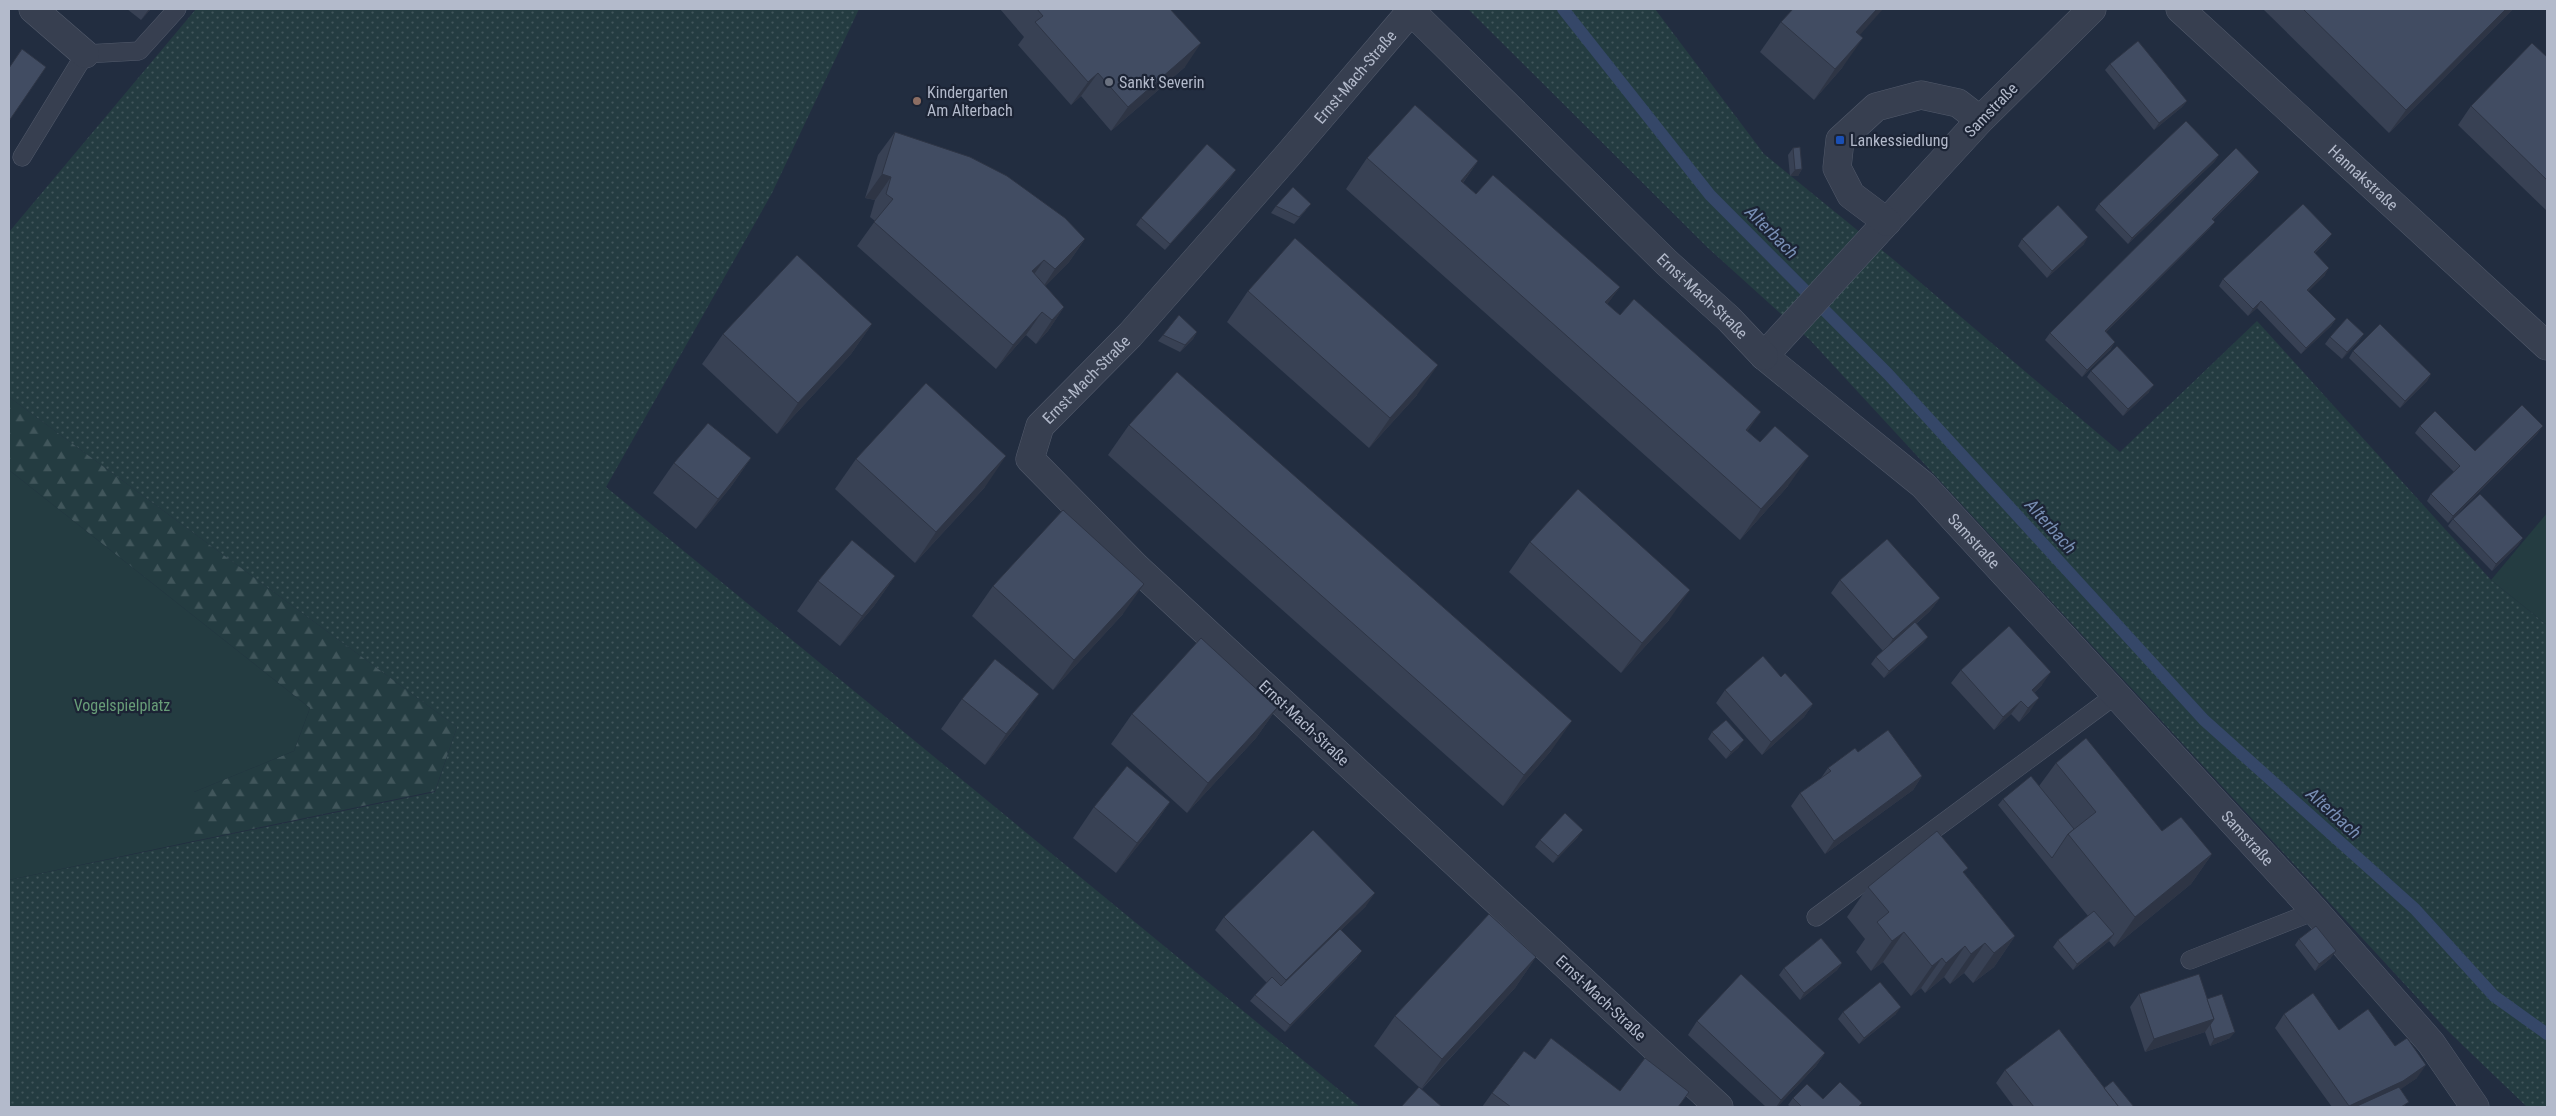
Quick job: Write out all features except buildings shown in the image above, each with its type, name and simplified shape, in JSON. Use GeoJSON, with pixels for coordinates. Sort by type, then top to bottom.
{"type":"FeatureCollection","features":[{"type":"Feature","properties":{"kind":"street"},"geometry":{"type":"LineString","coordinates":[[33,9],[85,54]]}},
{"type":"Feature","properties":{"kind":"street","name":"Samstraße"},"geometry":{"type":"LineString","coordinates":[[2092,9],[1980,120],[1795,325],[1764,356],[1923,485],[2315,911],[2431,1043],[2475,1107]]}},
{"type":"Feature","properties":{"kind":"street","name":"Hannakstraße"},"geometry":{"type":"LineString","coordinates":[[2180,9],[2547,346]]}},
{"type":"Feature","properties":{"kind":"street","name":"Ernst-Mach-Straße"},"geometry":{"type":"LineString","coordinates":[[1719,1107],[1143,574],[1030,459],[1040,426],[1130,335],[1289,154],[1411,11],[1666,262],[1729,319],[1764,356]]}},
{"type":"Feature","properties":{"kind":"street"},"geometry":{"type":"LineString","coordinates":[[1887,222],[1851,195],[1837,168],[1840,140],[1876,107],[1921,95],[1958,103],[1980,120]]}},
{"type":"Feature","properties":{"kind":"lane"},"geometry":{"type":"LineString","coordinates":[[22,157],[85,54],[139,51],[177,9]]}},
{"type":"Feature","properties":{"kind":"lane"},"geometry":{"type":"LineString","coordinates":[[1816,917],[2117,694]]}},
{"type":"Feature","properties":{"kind":"lane"},"geometry":{"type":"LineString","coordinates":[[2190,960],[2315,911]]}},
{"type":"Feature","properties":{"kind":"green space"},"geometry":{"type":"Polygon","coordinates":[[[196,9],[859,9],[772,193],[606,487],[1360,1107],[9,1107],[9,880],[435,792],[457,727],[9,397],[9,232],[196,9]]]}},
{"type":"Feature","properties":{"kind":"green space"},"geometry":{"type":"Polygon","coordinates":[[[1468,9],[1655,9],[1764,154],[1894,260],[2120,452],[2257,321],[2491,580],[2547,625],[2547,1107],[2527,1107],[2447,1030],[1810,340],[1708,248],[1468,9]]]}},
{"type":"Feature","properties":{"kind":"green space"},"geometry":{"type":"Polygon","coordinates":[[[9,397],[457,727],[435,791],[194,841],[194,792],[294,751],[310,708],[9,470],[9,397]]]}},
{"type":"Feature","properties":{"kind":"green space","name":"Vogelspielplatz"},"geometry":{"type":"Polygon","coordinates":[[[9,470],[310,708],[294,751],[194,792],[194,841],[9,880],[9,470]]]}},
{"type":"Feature","properties":{"kind":"green space"},"geometry":{"type":"Polygon","coordinates":[[[2547,513],[2547,625],[2491,580],[2547,513]]]}},
{"type":"Feature","properties":{"kind":"waterway","name":"Alterbach"},"geometry":{"type":"LineString","coordinates":[[1563,9],[1710,195],[1888,374],[2204,720],[2415,909],[2494,996],[2547,1034]]}},
{"type":"Feature","properties":{"kind":"place","name":"Sankt Severin"},"geometry":{"type":"Point","coordinates":[1109,82]}},
{"type":"Feature","properties":{"kind":"place","name":"Kindergarten Am Alterbach"},"geometry":{"type":"Point","coordinates":[917,101]}},
{"type":"Feature","properties":{"kind":"place","name":"Lankessiedlung"},"geometry":{"type":"Point","coordinates":[1840,140]}}]}
